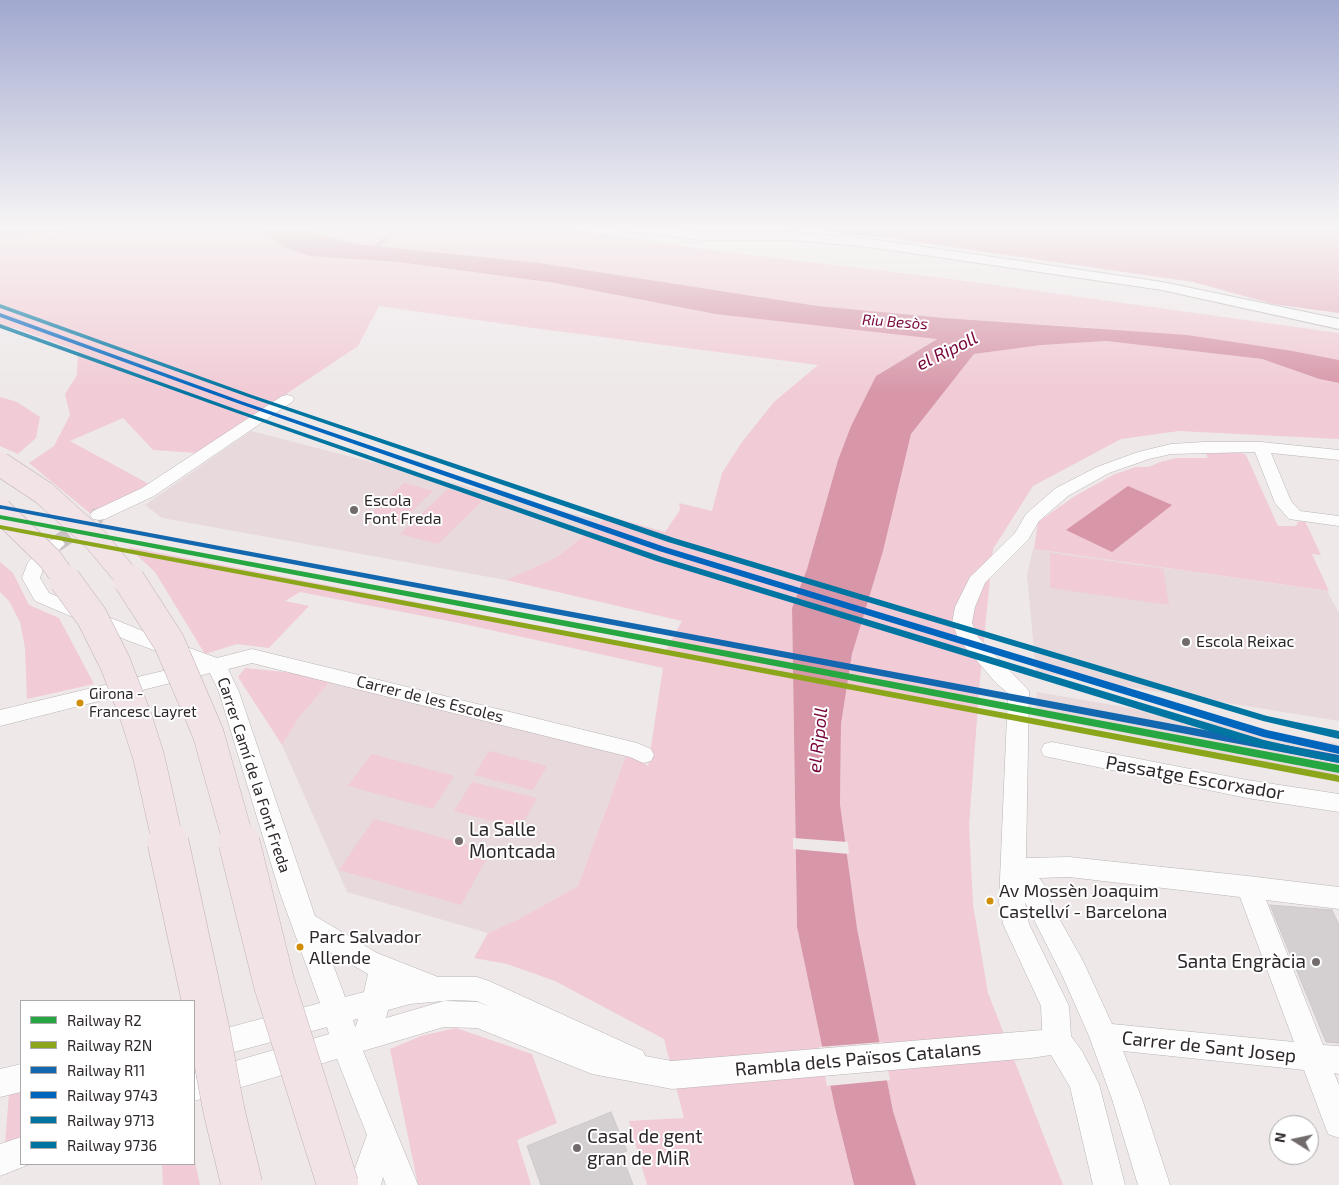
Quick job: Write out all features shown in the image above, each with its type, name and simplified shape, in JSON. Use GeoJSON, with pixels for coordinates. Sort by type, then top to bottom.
{"type":"FeatureCollection","features":[{"type":"Feature","properties":{"kind":"highway"},"geometry":{"type":"LineString","coordinates":[[0,464],[44,493],[96,540],[120,567],[142,598],[168,642],[208,733],[251,886],[274,983],[338,1185]]}},
{"type":"Feature","properties":{"kind":"highway"},"geometry":{"type":"LineString","coordinates":[[0,510],[50,559],[92,617],[115,663],[136,717],[151,767],[207,1021],[224,1112],[242,1185]]}},
{"type":"Feature","properties":{"kind":"street"},"geometry":{"type":"LineString","coordinates":[[1130,281],[1162,286],[1339,324]]}},
{"type":"Feature","properties":{"kind":"street"},"geometry":{"type":"LineString","coordinates":[[99,515],[148,492],[287,399]]}},
{"type":"Feature","properties":{"kind":"street"},"geometry":{"type":"LineString","coordinates":[[1109,1185],[1084,1084],[1072,1061],[1057,1040],[1055,1006],[1016,924],[1012,902],[1019,691],[1003,678],[969,640],[962,623],[965,606],[977,580],[1022,536],[1032,518],[1062,492],[1123,462],[1170,450],[1204,447],[1261,447],[1339,455]]}},
{"type":"Feature","properties":{"kind":"street"},"geometry":{"type":"LineString","coordinates":[[1261,447],[1283,503],[1295,515],[1339,521]]}},
{"type":"Feature","properties":{"kind":"street","name":"Carrer Camí de la Font Freda"},"geometry":{"type":"LineString","coordinates":[[56,544],[37,562],[31,578],[42,597],[136,636],[216,665],[229,692],[293,894],[337,1012],[357,1039],[382,1134],[402,1185]]}},
{"type":"Feature","properties":{"kind":"street","name":"Carrer de les Escoles"},"geometry":{"type":"LineString","coordinates":[[0,718],[95,695],[138,682],[252,656],[406,692],[638,751],[643,755]]}},
{"type":"Feature","properties":{"kind":"street","name":"Passatge Escorxador"},"geometry":{"type":"LineString","coordinates":[[1052,750],[1247,789],[1339,804]]}},
{"type":"Feature","properties":{"kind":"street"},"geometry":{"type":"LineString","coordinates":[[1013,870],[1069,867],[1204,884],[1248,886],[1334,898]]}},
{"type":"Feature","properties":{"kind":"street"},"geometry":{"type":"LineString","coordinates":[[1013,870],[1032,886],[1040,909],[1073,969],[1103,1036],[1127,1099],[1154,1185]]}},
{"type":"Feature","properties":{"kind":"street"},"geometry":{"type":"LineString","coordinates":[[1248,886],[1327,1059],[1339,1123]]}},
{"type":"Feature","properties":{"kind":"street"},"geometry":{"type":"LineString","coordinates":[[305,924],[383,968],[422,985],[445,989]]}},
{"type":"Feature","properties":{"kind":"street"},"geometry":{"type":"LineString","coordinates":[[357,1039],[376,1002],[383,968]]}},
{"type":"Feature","properties":{"kind":"street","name":"Rambla dels Països Catalans"},"geometry":{"type":"LineString","coordinates":[[195,1050],[410,992],[477,989],[666,1074]]}},
{"type":"Feature","properties":{"kind":"street","name":"Rambla dels Països Catalans"},"geometry":{"type":"LineString","coordinates":[[195,1087],[444,1014],[478,1015],[592,1060],[666,1074],[1012,1046],[1057,1040]]}},
{"type":"Feature","properties":{"kind":"street","name":"Carrer de Sant Josep"},"geometry":{"type":"LineString","coordinates":[[1103,1036],[1327,1059]]}},
{"type":"Feature","properties":{"kind":"street"},"geometry":{"type":"LineString","coordinates":[[0,1083],[20,1078]]}},
{"type":"Feature","properties":{"kind":"street"},"geometry":{"type":"LineString","coordinates":[[365,1185],[382,1134]]}},
{"type":"Feature","properties":{"kind":"street"},"geometry":{"type":"LineString","coordinates":[[0,1160],[20,1152]]}},
{"type":"Feature","properties":{"kind":"shaded area"},"geometry":{"type":"Polygon","coordinates":[[[0,281],[542,281],[715,314],[938,338],[876,376],[851,426],[838,460],[807,569],[792,608],[797,927],[835,1108],[854,1185],[647,1185],[629,1121],[684,1118],[664,1039],[555,981],[507,964],[474,958],[488,933],[517,920],[578,886],[628,750],[648,766],[663,668],[459,623],[300,592],[285,601],[309,606],[269,648],[237,644],[205,654],[155,572],[128,547],[635,644],[665,652],[682,621],[506,580],[557,557],[608,516],[665,532],[680,510],[679,503],[712,511],[722,473],[742,442],[774,402],[818,365],[379,306],[358,346],[198,453],[153,450],[123,418],[70,441],[149,484],[91,514],[29,463],[54,446],[70,415],[65,394],[77,375],[78,351],[15,328],[0,327],[0,281]]]}},
{"type":"Feature","properties":{"kind":"shaded area"},"geometry":{"type":"Polygon","coordinates":[[[658,281],[968,281],[1339,333],[1339,360],[1293,351],[1092,328],[945,318],[818,306],[658,281]]]}},
{"type":"Feature","properties":{"kind":"shaded area"},"geometry":{"type":"Polygon","coordinates":[[[1188,281],[1339,281],[1339,313],[1273,304],[1188,281]]]}},
{"type":"Feature","properties":{"kind":"shaded area"},"geometry":{"type":"Polygon","coordinates":[[[1106,341],[1262,359],[1318,379],[1339,383],[1339,439],[1179,431],[1121,439],[1033,486],[993,549],[980,679],[969,825],[973,905],[988,993],[1063,1185],[916,1185],[893,1111],[857,928],[840,804],[841,724],[852,654],[911,434],[974,354],[1042,345],[1106,341]]]}},
{"type":"Feature","properties":{"kind":"shaded area"},"geometry":{"type":"Polygon","coordinates":[[[0,397],[17,402],[40,417],[36,438],[18,454],[0,446],[0,397]]]}},
{"type":"Feature","properties":{"kind":"shaded area","name":"Escola Font Freda"},"geometry":{"type":"Polygon","coordinates":[[[251,431],[602,520],[557,557],[506,580],[162,518],[145,505],[251,431]]]}},
{"type":"Feature","properties":{"kind":"shaded area"},"geometry":{"type":"Polygon","coordinates":[[[1239,452],[1246,455],[1278,526],[1295,526],[1298,524],[1297,522],[1305,521],[1321,555],[1312,554],[1329,591],[1034,549],[1038,522],[1075,496],[1115,474],[1136,467],[1149,467],[1177,458],[1208,458],[1206,454],[1239,452]]]}},
{"type":"Feature","properties":{"kind":"shaded area"},"geometry":{"type":"Polygon","coordinates":[[[404,483],[433,491],[398,524],[368,516],[404,483]]]}},
{"type":"Feature","properties":{"kind":"shaded area"},"geometry":{"type":"Polygon","coordinates":[[[448,489],[485,498],[438,544],[400,534],[448,489]]]}},
{"type":"Feature","properties":{"kind":"shaded area","name":"Escola Reixac"},"geometry":{"type":"Polygon","coordinates":[[[1033,549],[1327,591],[1339,613],[1339,721],[1036,672],[1027,575],[1033,549]]]}},
{"type":"Feature","properties":{"kind":"shaded area"},"geometry":{"type":"Polygon","coordinates":[[[1050,553],[1163,569],[1169,605],[1050,588],[1050,553]]]}},
{"type":"Feature","properties":{"kind":"shaded area"},"geometry":{"type":"Polygon","coordinates":[[[0,562],[13,573],[29,605],[59,618],[94,684],[27,699],[25,648],[20,622],[9,601],[0,592],[0,562]]]}},
{"type":"Feature","properties":{"kind":"shaded area"},"geometry":{"type":"Polygon","coordinates":[[[245,668],[334,677],[300,716],[282,745],[238,677],[245,668]]]}},
{"type":"Feature","properties":{"kind":"shaded area","name":"La Salle Montcada"},"geometry":{"type":"Polygon","coordinates":[[[334,677],[628,750],[578,886],[517,920],[488,933],[347,892],[282,745],[300,716],[334,677]]]}},
{"type":"Feature","properties":{"kind":"shaded area"},"geometry":{"type":"Polygon","coordinates":[[[1037,692],[1339,744],[1339,777],[1035,716],[1037,692]]]}},
{"type":"Feature","properties":{"kind":"shaded area"},"geometry":{"type":"Polygon","coordinates":[[[489,751],[547,766],[533,790],[474,775],[489,751]]]}},
{"type":"Feature","properties":{"kind":"shaded area"},"geometry":{"type":"Polygon","coordinates":[[[372,754],[454,776],[433,809],[348,786],[372,754]]]}},
{"type":"Feature","properties":{"kind":"shaded area"},"geometry":{"type":"Polygon","coordinates":[[[472,782],[537,798],[520,829],[454,811],[472,782]]]}},
{"type":"Feature","properties":{"kind":"shaded area"},"geometry":{"type":"Polygon","coordinates":[[[374,819],[491,851],[461,905],[339,870],[374,819]]]}},
{"type":"Feature","properties":{"kind":"shaded area"},"geometry":{"type":"Polygon","coordinates":[[[456,1028],[532,1054],[557,1123],[517,1140],[531,1185],[418,1185],[390,1049],[421,1036],[456,1028]]]}},
{"type":"Feature","properties":{"kind":"shaded area"},"geometry":{"type":"Polygon","coordinates":[[[20,1090],[20,1137],[5,1144],[9,1094],[20,1090]]]}},
{"type":"Feature","properties":{"kind":"shaded area"},"geometry":{"type":"Polygon","coordinates":[[[195,1162],[200,1185],[163,1185],[162,1165],[195,1165],[195,1162]]]}},
{"type":"Feature","properties":{"kind":"water"},"geometry":{"type":"Polygon","coordinates":[[[542,281],[658,281],[818,306],[945,318],[1187,335],[1339,360],[1339,383],[1319,379],[1262,359],[1106,341],[1042,345],[974,354],[911,434],[883,551],[852,654],[841,724],[840,804],[857,928],[893,1111],[916,1185],[854,1185],[835,1108],[797,927],[792,608],[807,569],[838,460],[851,426],[876,376],[937,339],[715,314],[542,281]]]}},
{"type":"Feature","properties":{"kind":"water"},"geometry":{"type":"Polygon","coordinates":[[[1128,486],[1172,505],[1112,552],[1066,530],[1128,486]]]}},
{"type":"Feature","properties":{"kind":"pier"},"geometry":{"type":"Polygon","coordinates":[[[793,838],[848,842],[849,854],[793,849],[793,838]]]}},
{"type":"Feature","properties":{"kind":"pier"},"geometry":{"type":"Polygon","coordinates":[[[882,1042],[890,1080],[827,1086],[819,1047],[882,1042]]]}},
{"type":"Feature","properties":{"kind":"building","name":"Santa Engràcia"},"geometry":{"type":"Polygon","coordinates":[[[1270,905],[1332,910],[1339,925],[1339,1043],[1326,1042],[1270,905]]]}},
{"type":"Feature","properties":{"kind":"building","name":"Casal de gent gran de MiR"},"geometry":{"type":"Polygon","coordinates":[[[611,1112],[627,1151],[621,1153],[633,1185],[541,1185],[527,1146],[611,1112]]]}},
{"type":"Feature","properties":{"kind":"tunnel"},"geometry":{"type":"LineString","coordinates":[[56,544],[99,515]]}},
{"type":"Feature","properties":{"kind":"rail line","name":"9736"},"geometry":{"type":"LineString","coordinates":[[0,306],[250,396],[671,540],[1267,719],[1339,735]]}},
{"type":"Feature","properties":{"kind":"rail line","name":"9743"},"geometry":{"type":"LineString","coordinates":[[0,315],[239,402],[662,549],[1267,734],[1339,750]]}},
{"type":"Feature","properties":{"kind":"rail line","name":"9713"},"geometry":{"type":"LineString","coordinates":[[0,326],[659,559],[1264,744],[1337,760]]}},
{"type":"Feature","properties":{"kind":"rail line","name":"R11"},"geometry":{"type":"LineString","coordinates":[[2,507],[1339,759]]}},
{"type":"Feature","properties":{"kind":"rail line","name":"R2"},"geometry":{"type":"LineString","coordinates":[[0,517],[1339,769]]}},
{"type":"Feature","properties":{"kind":"rail line","name":"R2N"},"geometry":{"type":"LineString","coordinates":[[0,527],[1337,779]]}},
{"type":"Feature","properties":{"kind":"place","name":"Escola Font Freda"},"geometry":{"type":"Point","coordinates":[354,510]}},
{"type":"Feature","properties":{"kind":"place","name":"Escola Reixac"},"geometry":{"type":"Point","coordinates":[1186,642]}},
{"type":"Feature","properties":{"kind":"place","name":"Girona - Francesc Layret"},"geometry":{"type":"Point","coordinates":[80,703]}},
{"type":"Feature","properties":{"kind":"place","name":"La Salle Montcada"},"geometry":{"type":"Point","coordinates":[459,841]}},
{"type":"Feature","properties":{"kind":"place","name":"Av Mossèn Joaquim Castellví - Barcelona"},"geometry":{"type":"Point","coordinates":[990,901]}},
{"type":"Feature","properties":{"kind":"place","name":"Parc Salvador Allende"},"geometry":{"type":"Point","coordinates":[300,947]}},
{"type":"Feature","properties":{"kind":"place","name":"Santa Engràcia"},"geometry":{"type":"Point","coordinates":[1316,962]}},
{"type":"Feature","properties":{"kind":"place","name":"Casal de gent gran de MiR"},"geometry":{"type":"Point","coordinates":[577,1148]}},
{"type":"Feature","properties":{"kind":"water label","name":"Riu Besòs"},"geometry":{"type":"Point","coordinates":[895,322]}},
{"type":"Feature","properties":{"kind":"water label","name":"el Ripoll"},"geometry":{"type":"Point","coordinates":[947,351]}},
{"type":"Feature","properties":{"kind":"water label","name":"el Ripoll"},"geometry":{"type":"Point","coordinates":[818,740]}}]}
